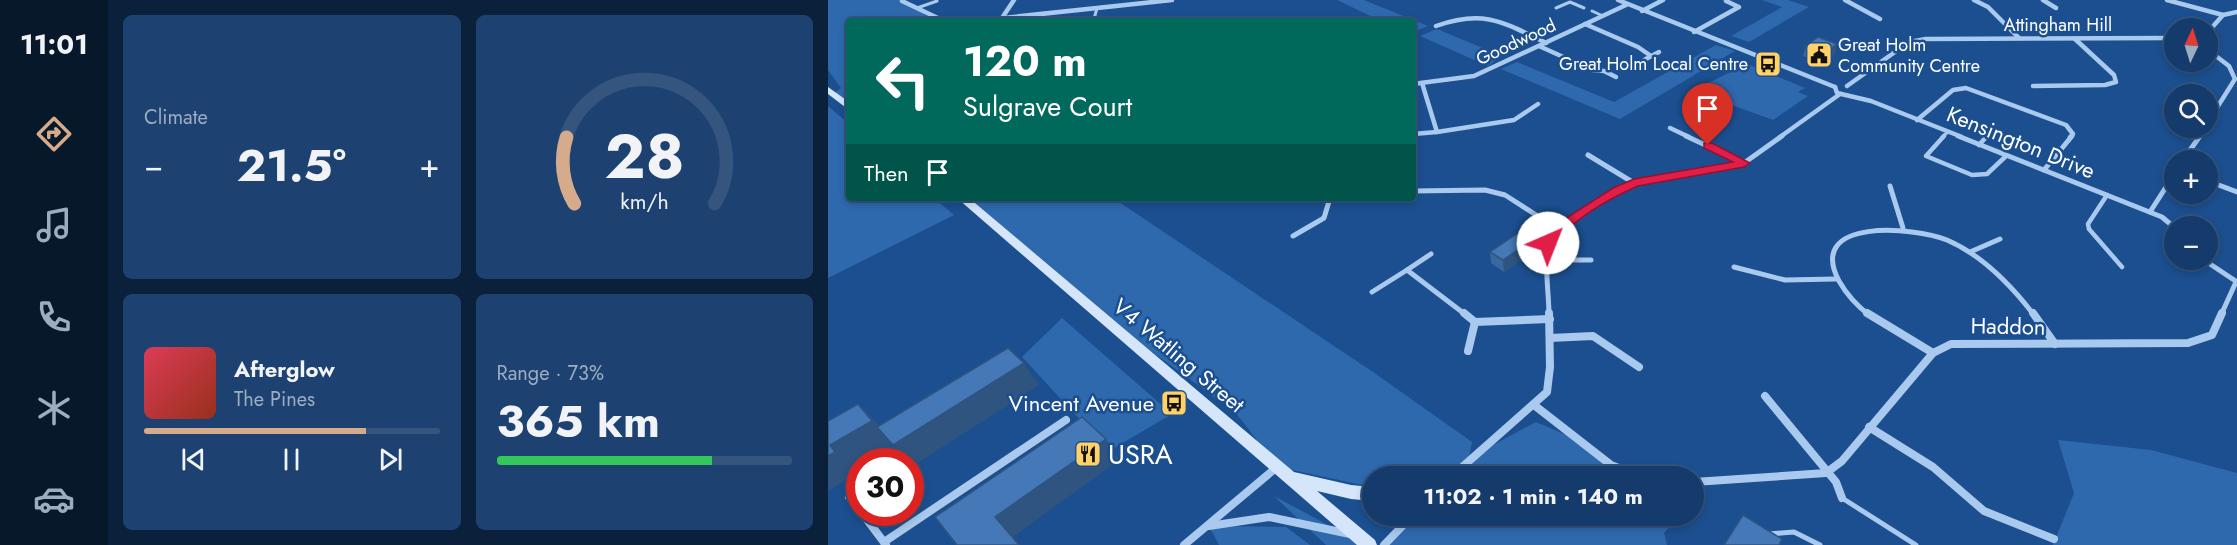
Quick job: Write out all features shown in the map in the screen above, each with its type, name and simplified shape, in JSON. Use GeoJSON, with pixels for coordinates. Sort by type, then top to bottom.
{"type":"FeatureCollection","features":[{"type":"Feature","properties":{"kind":"street"},"geometry":{"type":"LineString","coordinates":[[1002,18],[1014,0]]}},
{"type":"Feature","properties":{"kind":"street"},"geometry":{"type":"LineString","coordinates":[[1080,10],[1084,0]]}},
{"type":"Feature","properties":{"kind":"street"},"geometry":{"type":"LineString","coordinates":[[1002,18],[1171,0]]}},
{"type":"Feature","properties":{"kind":"street"},"geometry":{"type":"LineString","coordinates":[[1618,0],[1835,87],[1847,86],[1853,90],[1851,94],[1840,94],[1835,92],[1835,87]]}},
{"type":"Feature","properties":{"kind":"street"},"geometry":{"type":"LineString","coordinates":[[1642,11],[1663,0]]}},
{"type":"Feature","properties":{"kind":"street"},"geometry":{"type":"LineString","coordinates":[[1845,0],[1880,19]]}},
{"type":"Feature","properties":{"kind":"street"},"geometry":{"type":"LineString","coordinates":[[1974,0],[1988,7],[2019,38]]}},
{"type":"Feature","properties":{"kind":"street"},"geometry":{"type":"LineString","coordinates":[[2043,0],[2051,2],[2056,8]]}},
{"type":"Feature","properties":{"kind":"street"},"geometry":{"type":"LineString","coordinates":[[2167,0],[2223,15],[2237,12]]}},
{"type":"Feature","properties":{"kind":"street"},"geometry":{"type":"LineString","coordinates":[[902,1],[938,18]]}},
{"type":"Feature","properties":{"kind":"street"},"geometry":{"type":"LineString","coordinates":[[1694,32],[1739,7],[1726,1]]}},
{"type":"Feature","properties":{"kind":"street","name":"Goodwood"},"geometry":{"type":"LineString","coordinates":[[1416,84],[1474,76],[1626,5]]}},
{"type":"Feature","properties":{"kind":"street"},"geometry":{"type":"LineString","coordinates":[[1039,18],[1041,14]]}},
{"type":"Feature","properties":{"kind":"street"},"geometry":{"type":"LineString","coordinates":[[2218,21],[2223,15]]}},
{"type":"Feature","properties":{"kind":"street"},"geometry":{"type":"LineString","coordinates":[[1436,26],[1461,16],[1486,16],[1546,43]]}},
{"type":"Feature","properties":{"kind":"street"},"geometry":{"type":"LineString","coordinates":[[1585,24],[1638,47],[1651,56]]}},
{"type":"Feature","properties":{"kind":"street"},"geometry":{"type":"LineString","coordinates":[[2033,86],[2105,86],[2116,82],[2114,75],[2072,38]]}},
{"type":"Feature","properties":{"kind":"street","name":"Attingham Hill"},"geometry":{"type":"LineString","coordinates":[[1847,86],[1909,42],[1926,39],[2164,38]]}},
{"type":"Feature","properties":{"kind":"street"},"geometry":{"type":"LineString","coordinates":[[1539,46],[1592,70],[1604,71],[1616,77]]}},
{"type":"Feature","properties":{"kind":"street"},"geometry":{"type":"LineString","coordinates":[[1644,60],[1659,52]]}},
{"type":"Feature","properties":{"kind":"street"},"geometry":{"type":"LineString","coordinates":[[2218,59],[2235,73],[2234,87],[2218,109]]}},
{"type":"Feature","properties":{"kind":"street"},"geometry":{"type":"LineString","coordinates":[[1422,83],[1437,132]]}},
{"type":"Feature","properties":{"kind":"street"},"geometry":{"type":"LineString","coordinates":[[1917,120],[1953,90],[1966,88],[2066,124],[2073,134],[2044,170]]}},
{"type":"Feature","properties":{"kind":"street"},"geometry":{"type":"LineString","coordinates":[[828,90],[846,105]]}},
{"type":"Feature","properties":{"kind":"street"},"geometry":{"type":"LineString","coordinates":[[1461,466],[1547,392],[1550,338],[1548,243],[1558,229],[1617,190],[1634,183],[1744,163],[1840,94]]}},
{"type":"Feature","properties":{"kind":"street","name":"Kensington Drive"},"geometry":{"type":"LineString","coordinates":[[1851,94],[2164,219]]}},
{"type":"Feature","properties":{"kind":"street"},"geometry":{"type":"LineString","coordinates":[[1416,134],[1514,120],[1538,104]]}},
{"type":"Feature","properties":{"kind":"street"},"geometry":{"type":"LineString","coordinates":[[1670,128],[1744,163]]}},
{"type":"Feature","properties":{"kind":"street"},"geometry":{"type":"LineString","coordinates":[[1588,155],[1634,183]]}},
{"type":"Feature","properties":{"kind":"street"},"geometry":{"type":"LineString","coordinates":[[2218,185],[2237,192]]}},
{"type":"Feature","properties":{"kind":"street"},"geometry":{"type":"LineString","coordinates":[[1890,186],[1903,228]]}},
{"type":"Feature","properties":{"kind":"street"},"geometry":{"type":"LineString","coordinates":[[1416,190],[1485,190],[1505,195],[1558,229]]}},
{"type":"Feature","properties":{"kind":"street"},"geometry":{"type":"LineString","coordinates":[[2150,212],[2164,190]]}},
{"type":"Feature","properties":{"kind":"street","name":"V4 Watling Street"},"geometry":{"type":"LineString","coordinates":[[965,201],[1363,540]]}},
{"type":"Feature","properties":{"kind":"street"},"geometry":{"type":"LineString","coordinates":[[1293,236],[1324,218],[1329,201]]}},
{"type":"Feature","properties":{"kind":"street"},"geometry":{"type":"LineString","coordinates":[[1933,353],[1848,297],[1836,279],[1832,261],[1836,246],[1855,232],[1878,227],[1923,231],[1947,239],[1970,252],[2000,275],[2026,302],[2055,344]]}},
{"type":"Feature","properties":{"kind":"street"},"geometry":{"type":"LineString","coordinates":[[1970,252],[2000,239]]}},
{"type":"Feature","properties":{"kind":"street"},"geometry":{"type":"LineString","coordinates":[[1372,292],[1431,254]]}},
{"type":"Feature","properties":{"kind":"street"},"geometry":{"type":"LineString","coordinates":[[1548,260],[1591,260]]}},
{"type":"Feature","properties":{"kind":"street"},"geometry":{"type":"LineString","coordinates":[[1734,267],[1785,280],[1836,279]]}},
{"type":"Feature","properties":{"kind":"street"},"geometry":{"type":"LineString","coordinates":[[2218,269],[2237,282]]}},
{"type":"Feature","properties":{"kind":"street"},"geometry":{"type":"LineString","coordinates":[[1407,270],[1475,322],[1550,319]]}},
{"type":"Feature","properties":{"kind":"street","name":"Haddon"},"geometry":{"type":"LineString","coordinates":[[1826,473],[1842,461],[1933,353],[1962,342],[2188,343],[2212,335],[2237,282]]}},
{"type":"Feature","properties":{"kind":"street"},"geometry":{"type":"LineString","coordinates":[[1468,351],[1475,322]]}},
{"type":"Feature","properties":{"kind":"street"},"geometry":{"type":"LineString","coordinates":[[1550,338],[1593,336],[1639,367]]}},
{"type":"Feature","properties":{"kind":"street"},"geometry":{"type":"LineString","coordinates":[[1765,396],[1826,473],[1836,482],[1842,498]]}},
{"type":"Feature","properties":{"kind":"street"},"geometry":{"type":"LineString","coordinates":[[1534,405],[1614,466]]}},
{"type":"Feature","properties":{"kind":"street"},"geometry":{"type":"LineString","coordinates":[[872,526],[885,544],[1066,420]]}},
{"type":"Feature","properties":{"kind":"street"},"geometry":{"type":"LineString","coordinates":[[1869,427],[1933,467],[1984,511],[2054,539]]}},
{"type":"Feature","properties":{"kind":"street"},"geometry":{"type":"LineString","coordinates":[[1184,545],[1283,472],[1351,492],[1362,493]]}},
{"type":"Feature","properties":{"kind":"street"},"geometry":{"type":"LineString","coordinates":[[1704,482],[1757,480],[1826,473]]}},
{"type":"Feature","properties":{"kind":"street"},"geometry":{"type":"LineString","coordinates":[[1209,526],[1269,518],[1363,540]]}},
{"type":"Feature","properties":{"kind":"street"},"geometry":{"type":"LineString","coordinates":[[1384,545],[1402,526]]}},
{"type":"Feature","properties":{"kind":"lane"},"geometry":{"type":"LineString","coordinates":[[917,8],[937,1]]}},
{"type":"Feature","properties":{"kind":"lane"},"geometry":{"type":"LineString","coordinates":[[1556,8],[1570,1],[1584,8]]}},
{"type":"Feature","properties":{"kind":"lane"},"geometry":{"type":"LineString","coordinates":[[1094,18],[1097,8]]}},
{"type":"Feature","properties":{"kind":"lane"},"geometry":{"type":"LineString","coordinates":[[1592,11],[1603,16]]}},
{"type":"Feature","properties":{"kind":"lane"},"geometry":{"type":"LineString","coordinates":[[2053,30],[2079,30]]}},
{"type":"Feature","properties":{"kind":"lane"},"geometry":{"type":"LineString","coordinates":[[2061,30],[2072,38]]}},
{"type":"Feature","properties":{"kind":"lane"},"geometry":{"type":"LineString","coordinates":[[1978,145],[1992,130]]}},
{"type":"Feature","properties":{"kind":"lane"},"geometry":{"type":"LineString","coordinates":[[1948,132],[1929,150],[1926,156],[1972,175],[1987,174],[2006,156]]}},
{"type":"Feature","properties":{"kind":"lane"},"geometry":{"type":"LineString","coordinates":[[2107,195],[2088,224],[2089,229],[2122,267]]}},
{"type":"Feature","properties":{"kind":"lane"},"geometry":{"type":"LineString","coordinates":[[1842,498],[1916,545]]}},
{"type":"Feature","properties":{"kind":"lane"},"geometry":{"type":"LineString","coordinates":[[1764,534],[1794,532],[1820,545]]}},
{"type":"Feature","properties":{"kind":"shaded area"},"geometry":{"type":"Polygon","coordinates":[[[828,0],[900,0],[931,18],[846,18],[846,105],[833,94],[841,88],[828,70],[828,0]]]}},
{"type":"Feature","properties":{"kind":"shaded area"},"geometry":{"type":"Polygon","coordinates":[[[1337,0],[1364,0],[1408,18],[1375,18],[1337,0]]]}},
{"type":"Feature","properties":{"kind":"shaded area"},"geometry":{"type":"Polygon","coordinates":[[[1762,0],[1788,0],[1809,7],[1749,42],[1731,36],[1782,7],[1762,0]]]}},
{"type":"Feature","properties":{"kind":"shaded area"},"geometry":{"type":"Polygon","coordinates":[[[1416,21],[1428,26],[1416,31],[1416,21]]]}},
{"type":"Feature","properties":{"kind":"shaded area"},"geometry":{"type":"Polygon","coordinates":[[[1437,29],[1502,56],[1488,66],[1420,36],[1437,29]]]}},
{"type":"Feature","properties":{"kind":"shaded area"},"geometry":{"type":"Polygon","coordinates":[[[1716,45],[1735,51],[1620,119],[1501,69],[1517,62],[1614,102],[1716,45]]]}},
{"type":"Feature","properties":{"kind":"shaded area"},"geometry":{"type":"Polygon","coordinates":[[[1747,64],[1805,88],[1798,92],[1808,96],[1773,120],[1707,96],[1702,86],[1747,64]]]}},
{"type":"Feature","properties":{"kind":"shaded area"},"geometry":{"type":"Polygon","coordinates":[[[828,106],[846,121],[846,201],[938,201],[954,215],[828,278],[828,106]]]}},
{"type":"Feature","properties":{"kind":"shaded area"},"geometry":{"type":"Polygon","coordinates":[[[965,201],[1117,201],[1373,372],[1472,442],[1469,458],[1536,422],[1576,439],[1614,466],[1362,466],[1362,485],[1278,467],[1235,412],[1079,299],[965,201]]]}},
{"type":"Feature","properties":{"kind":"shaded area"},"geometry":{"type":"Polygon","coordinates":[[[1062,318],[1172,414],[1109,451],[1022,357],[1062,318]]]}},
{"type":"Feature","properties":{"kind":"shaded area"},"geometry":{"type":"Polygon","coordinates":[[[2058,440],[2151,450],[2237,473],[2237,545],[2053,545],[2074,493],[2058,440]]]}},
{"type":"Feature","properties":{"kind":"shaded area"},"geometry":{"type":"Polygon","coordinates":[[[1274,496],[1365,545],[1326,545],[1274,496]]]}},
{"type":"Feature","properties":{"kind":"shaded area"},"geometry":{"type":"Polygon","coordinates":[[[1209,526],[1286,527],[1310,545],[1219,545],[1209,526]]]}},
{"type":"Feature","properties":{"kind":"shaded area"},"geometry":{"type":"Polygon","coordinates":[[[1402,526],[1670,526],[1664,533],[1667,545],[1384,545],[1402,526]]]}},
{"type":"Feature","properties":{"kind":"building"},"geometry":{"type":"Polygon","coordinates":[[[1818,37],[1837,44],[1825,53],[1806,46],[1818,37]]]}},
{"type":"Feature","properties":{"kind":"building"},"geometry":{"type":"Polygon","coordinates":[[[1524,229],[1537,237],[1503,260],[1490,252],[1524,229]]]}},
{"type":"Feature","properties":{"kind":"building"},"geometry":{"type":"Polygon","coordinates":[[[1008,348],[1024,363],[893,445],[877,427],[1008,348]]]}},
{"type":"Feature","properties":{"kind":"building"},"geometry":{"type":"Polygon","coordinates":[[[858,404],[872,421],[830,445],[835,452],[828,456],[828,421],[858,404]]]}},
{"type":"Feature","properties":{"kind":"building"},"geometry":{"type":"Polygon","coordinates":[[[1082,417],[1106,439],[995,517],[1019,545],[957,545],[935,517],[1082,417]]]}},
{"type":"Feature","properties":{"kind":"building"},"geometry":{"type":"Polygon","coordinates":[[[1743,515],[1782,539],[1779,545],[1724,545],[1743,515]]]}},
{"type":"Feature","properties":{"kind":"place","name":"Great Holm Community Centre"},"geometry":{"type":"Point","coordinates":[1819,55]}},
{"type":"Feature","properties":{"kind":"place","name":"Great Holm Local Centre"},"geometry":{"type":"Point","coordinates":[1768,64]}},
{"type":"Feature","properties":{"kind":"place","name":"Vincent Avenue"},"geometry":{"type":"Point","coordinates":[1174,403]}},
{"type":"Feature","properties":{"kind":"place","name":"USRA"},"geometry":{"type":"Point","coordinates":[1088,454]}},
{"type":"Feature","properties":{"kind":"route"},"geometry":{"type":"LineString","coordinates":[[1548,243],[1558,229],[1617,190],[1634,183],[1733,167],[1744,163],[1708,145]]}}]}
